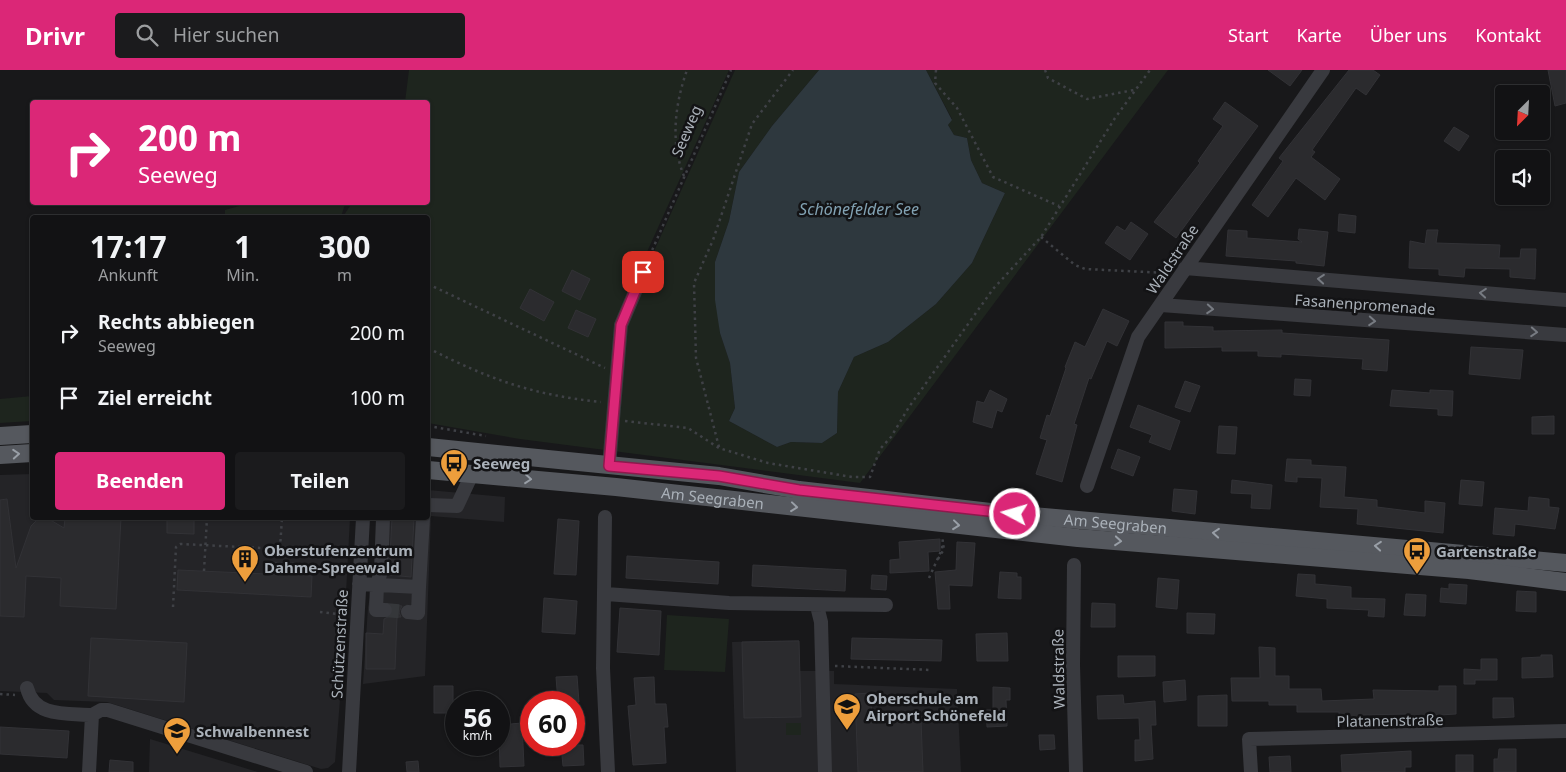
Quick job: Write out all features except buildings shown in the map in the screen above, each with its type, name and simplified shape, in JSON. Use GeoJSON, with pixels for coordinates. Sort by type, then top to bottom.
{"type":"FeatureCollection","features":[{"type":"Feature","properties":{"kind":"main road"},"geometry":{"type":"LineString","coordinates":[[0,436],[30,434]]}},
{"type":"Feature","properties":{"kind":"main road","name":"Am Seegraben"},"geometry":{"type":"LineString","coordinates":[[430,447],[719,476],[799,490],[999,513],[1566,563]]}},
{"type":"Feature","properties":{"kind":"main road"},"geometry":{"type":"LineString","coordinates":[[0,455],[30,453]]}},
{"type":"Feature","properties":{"kind":"main road","name":"Am Seegraben"},"geometry":{"type":"LineString","coordinates":[[430,470],[616,487],[1078,538],[1469,570],[1566,582]]}},
{"type":"Feature","properties":{"kind":"street","name":"Waldstraße"},"geometry":{"type":"LineString","coordinates":[[1087,486],[1138,337],[1323,70]]}},
{"type":"Feature","properties":{"kind":"street","name":"Fasanenpromenade"},"geometry":{"type":"LineString","coordinates":[[1183,271],[1566,300]]}},
{"type":"Feature","properties":{"kind":"street"},"geometry":{"type":"LineString","coordinates":[[609,466],[615,420],[621,325],[643,272]]}},
{"type":"Feature","properties":{"kind":"street","name":"Fasanenpromenade"},"geometry":{"type":"LineString","coordinates":[[1161,306],[1566,335]]}},
{"type":"Feature","properties":{"kind":"street"},"geometry":{"type":"LineString","coordinates":[[430,505],[457,506],[472,474]]}},
{"type":"Feature","properties":{"kind":"street"},"geometry":{"type":"LineString","coordinates":[[605,517],[606,594],[603,668],[608,772]]}},
{"type":"Feature","properties":{"kind":"street"},"geometry":{"type":"LineString","coordinates":[[363,520],[383,521],[381,571],[377,585],[376,610],[385,610]]}},
{"type":"Feature","properties":{"kind":"street","name":"Schützenstraße"},"geometry":{"type":"LineString","coordinates":[[349,772],[363,520]]}},
{"type":"Feature","properties":{"kind":"street"},"geometry":{"type":"LineString","coordinates":[[408,612],[418,613],[423,520]]}},
{"type":"Feature","properties":{"kind":"street","name":"Waldstraße"},"geometry":{"type":"LineString","coordinates":[[1074,565],[1073,665],[1076,772]]}},
{"type":"Feature","properties":{"kind":"street"},"geometry":{"type":"LineString","coordinates":[[359,584],[419,588]]}},
{"type":"Feature","properties":{"kind":"street"},"geometry":{"type":"LineString","coordinates":[[606,594],[730,603],[817,606],[886,605]]}},
{"type":"Feature","properties":{"kind":"street"},"geometry":{"type":"LineString","coordinates":[[817,606],[821,622],[825,772]]}},
{"type":"Feature","properties":{"kind":"street"},"geometry":{"type":"LineString","coordinates":[[27,688],[33,701],[45,711],[92,715],[100,710],[108,710],[306,772]]}},
{"type":"Feature","properties":{"kind":"street"},"geometry":{"type":"LineString","coordinates":[[89,772],[92,715]]}},
{"type":"Feature","properties":{"kind":"street","name":"Platanenstraße"},"geometry":{"type":"LineString","coordinates":[[1251,772],[1249,738],[1566,731]]}},
{"type":"Feature","properties":{"kind":"path"},"geometry":{"type":"LineString","coordinates":[[684,176],[678,161],[676,131],[680,91],[687,70]]}},
{"type":"Feature","properties":{"kind":"path","name":"Seeweg"},"geometry":{"type":"LineString","coordinates":[[643,272],[731,70]]}},
{"type":"Feature","properties":{"kind":"path"},"geometry":{"type":"LineString","coordinates":[[719,448],[696,358],[694,283],[713,240],[752,124],[793,70]]}},
{"type":"Feature","properties":{"kind":"path"},"geometry":{"type":"LineString","coordinates":[[936,70],[935,83],[957,108],[992,177],[1059,206]]}},
{"type":"Feature","properties":{"kind":"path"},"geometry":{"type":"LineString","coordinates":[[1045,70],[1048,78],[1086,98],[1136,90]]}},
{"type":"Feature","properties":{"kind":"path"},"geometry":{"type":"LineString","coordinates":[[615,420],[688,428],[719,448],[768,463],[852,477],[870,477],[880,449],[892,437],[909,407],[993,289],[1041,237],[1114,118],[1150,70]]}},
{"type":"Feature","properties":{"kind":"path"},"geometry":{"type":"LineString","coordinates":[[1041,237],[1075,265],[1085,268],[1183,271]]}},
{"type":"Feature","properties":{"kind":"path"},"geometry":{"type":"LineString","coordinates":[[430,285],[618,374]]}},
{"type":"Feature","properties":{"kind":"path"},"geometry":{"type":"LineString","coordinates":[[430,349],[495,380],[536,392],[616,403]]}},
{"type":"Feature","properties":{"kind":"path"},"geometry":{"type":"LineString","coordinates":[[204,571],[207,520]]}},
{"type":"Feature","properties":{"kind":"path"},"geometry":{"type":"LineString","coordinates":[[280,548],[282,520]]}},
{"type":"Feature","properties":{"kind":"path"},"geometry":{"type":"LineString","coordinates":[[929,578],[942,549],[944,534]]}},
{"type":"Feature","properties":{"kind":"path"},"geometry":{"type":"LineString","coordinates":[[173,608],[176,547],[180,544],[325,551]]}},
{"type":"Feature","properties":{"kind":"path"},"geometry":{"type":"LineString","coordinates":[[320,612],[358,616]]}},
{"type":"Feature","properties":{"kind":"path"},"geometry":{"type":"LineString","coordinates":[[822,665],[866,669],[931,670]]}},
{"type":"Feature","properties":{"kind":"shaded area"},"geometry":{"type":"Polygon","coordinates":[[[409,70],[729,70],[642,263],[633,308],[647,267],[735,70],[819,70],[772,126],[739,172],[729,221],[715,262],[720,333],[730,363],[735,408],[729,421],[777,447],[791,442],[822,443],[837,433],[838,392],[854,357],[888,342],[936,304],[972,263],[1005,193],[982,183],[971,160],[967,138],[954,135],[948,125],[952,119],[926,70],[1168,70],[860,483],[520,439],[430,423],[430,215],[344,215],[351,205],[430,205],[430,100],[405,100],[409,70]]]}},
{"type":"Feature","properties":{"kind":"shaded area"},"geometry":{"type":"Polygon","coordinates":[[[243,205],[345,205],[342,215],[225,215],[225,210],[243,205]]]}},
{"type":"Feature","properties":{"kind":"shaded area"},"geometry":{"type":"Polygon","coordinates":[[[30,396],[30,421],[0,423],[0,399],[30,396]]]}},
{"type":"Feature","properties":{"kind":"shaded area"},"geometry":{"type":"Polygon","coordinates":[[[30,474],[30,520],[350,520],[335,762],[328,768],[321,769],[107,702],[54,700],[47,693],[0,691],[0,475],[30,474]]]}},
{"type":"Feature","properties":{"kind":"shaded area"},"geometry":{"type":"Polygon","coordinates":[[[430,490],[505,497],[504,522],[431,516],[425,676],[363,684],[368,607],[377,565],[379,520],[430,520],[430,490]]]}},
{"type":"Feature","properties":{"kind":"shaded area"},"geometry":{"type":"Polygon","coordinates":[[[667,615],[729,619],[725,672],[664,670],[667,615]]]}},
{"type":"Feature","properties":{"kind":"shaded area","name":"Oberschule am Airport Schönefeld"},"geometry":{"type":"Polygon","coordinates":[[[799,640],[800,671],[834,671],[834,684],[957,689],[961,772],[736,772],[732,642],[799,640]]]}},
{"type":"Feature","properties":{"kind":"shaded area"},"geometry":{"type":"Polygon","coordinates":[[[786,723],[801,723],[801,735],[786,735],[786,723]]]}},
{"type":"Feature","properties":{"kind":"shaded area","name":"Schwalbennest"},"geometry":{"type":"Polygon","coordinates":[[[150,739],[258,772],[149,772],[150,739]]]}},
{"type":"Feature","properties":{"kind":"water","name":"Schönefelder See"},"geometry":{"type":"Polygon","coordinates":[[[819,70],[926,70],[952,120],[948,125],[954,135],[967,138],[971,160],[982,183],[1005,193],[972,263],[936,304],[888,342],[854,357],[838,392],[837,433],[822,443],[791,442],[777,447],[729,421],[735,408],[730,363],[720,333],[715,300],[715,262],[729,221],[739,172],[772,126],[819,70]]]}},
{"type":"Feature","properties":{"kind":"tunnel"},"geometry":{"type":"LineString","coordinates":[[385,610],[408,612]]}},
{"type":"Feature","properties":{"kind":"place","name":"Seeweg"},"geometry":{"type":"Point","coordinates":[454,487]}},
{"type":"Feature","properties":{"kind":"place","name":"Gartenstraße"},"geometry":{"type":"Point","coordinates":[1417,575]}},
{"type":"Feature","properties":{"kind":"place","name":"Oberstufenzentrum Dahme-Spreewald"},"geometry":{"type":"Point","coordinates":[245,583]}},
{"type":"Feature","properties":{"kind":"place","name":"Oberschule am Airport Schönefeld"},"geometry":{"type":"Point","coordinates":[847,731]}},
{"type":"Feature","properties":{"kind":"place","name":"Schwalbennest"},"geometry":{"type":"Point","coordinates":[177,755]}},
{"type":"Feature","properties":{"kind":"route"},"geometry":{"type":"LineString","coordinates":[[643,272],[621,325],[615,420],[609,466],[719,476],[799,490],[1015,514]]}}]}
